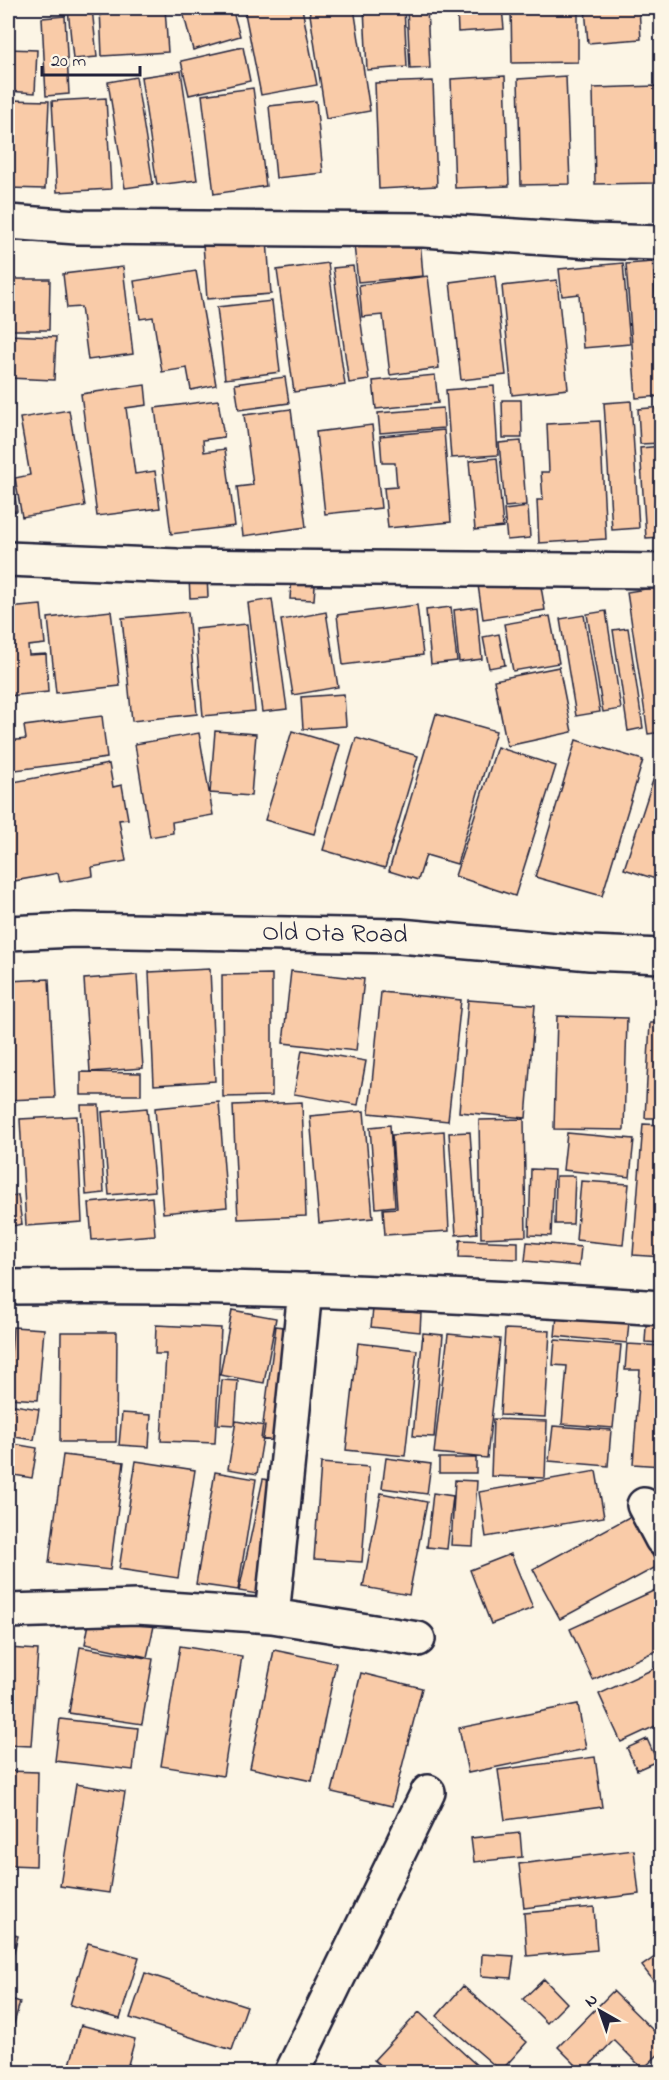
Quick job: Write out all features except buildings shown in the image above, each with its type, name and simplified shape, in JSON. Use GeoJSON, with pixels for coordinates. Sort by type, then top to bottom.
{"type":"FeatureCollection","features":[{"type":"Feature","properties":{"kind":"street"},"geometry":{"type":"LineString","coordinates":[[8,222],[77,226],[424,230],[591,241],[662,243]]}},
{"type":"Feature","properties":{"kind":"street"},"geometry":{"type":"LineString","coordinates":[[8,559],[177,566],[662,571]]}},
{"type":"Feature","properties":{"kind":"street","name":"Old Ota Road"},"geometry":{"type":"LineString","coordinates":[[8,933],[75,930],[400,936],[590,953],[662,956]]}},
{"type":"Feature","properties":{"kind":"street"},"geometry":{"type":"LineString","coordinates":[[8,1287],[118,1286],[305,1290],[662,1308]]}},
{"type":"Feature","properties":{"kind":"street"},"geometry":{"type":"LineString","coordinates":[[272,1616],[305,1290]]}},
{"type":"Feature","properties":{"kind":"street"},"geometry":{"type":"LineString","coordinates":[[644,1505],[662,1539]]}},
{"type":"Feature","properties":{"kind":"street"},"geometry":{"type":"LineString","coordinates":[[8,1611],[137,1608],[272,1616],[418,1639]]}},
{"type":"Feature","properties":{"kind":"street"},"geometry":{"type":"LineString","coordinates":[[292,2073],[428,1792]]}}]}
